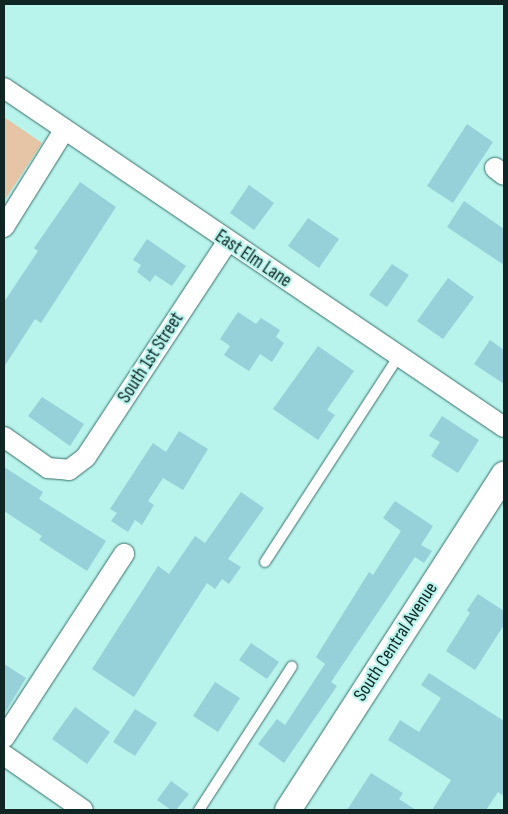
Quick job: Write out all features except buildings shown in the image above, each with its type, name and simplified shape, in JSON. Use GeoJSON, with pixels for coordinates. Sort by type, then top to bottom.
{"type":"FeatureCollection","features":[{"type":"Feature","properties":{"kind":"street","name":"East Elm Lane"},"geometry":{"type":"LineString","coordinates":[[4,88],[227,242],[504,427]]}},
{"type":"Feature","properties":{"kind":"street"},"geometry":{"type":"LineString","coordinates":[[4,227],[65,129]]}},
{"type":"Feature","properties":{"kind":"street","name":"South 1st Street"},"geometry":{"type":"LineString","coordinates":[[4,437],[48,468],[70,470],[86,457],[227,242]]}},
{"type":"Feature","properties":{"kind":"street","name":"South Central Avenue"},"geometry":{"type":"LineString","coordinates":[[288,810],[504,474]]}},
{"type":"Feature","properties":{"kind":"street"},"geometry":{"type":"LineString","coordinates":[[4,738],[124,554]]}},
{"type":"Feature","properties":{"kind":"street"},"geometry":{"type":"LineString","coordinates":[[4,755],[84,810]]}},
{"type":"Feature","properties":{"kind":"lane"},"geometry":{"type":"LineString","coordinates":[[265,562],[399,356]]}},
{"type":"Feature","properties":{"kind":"lane"},"geometry":{"type":"LineString","coordinates":[[199,810],[292,666]]}},
{"type":"Feature","properties":{"kind":"shaded area"},"geometry":{"type":"Polygon","coordinates":[[[4,117],[42,143],[4,201],[4,117]]]}}]}
